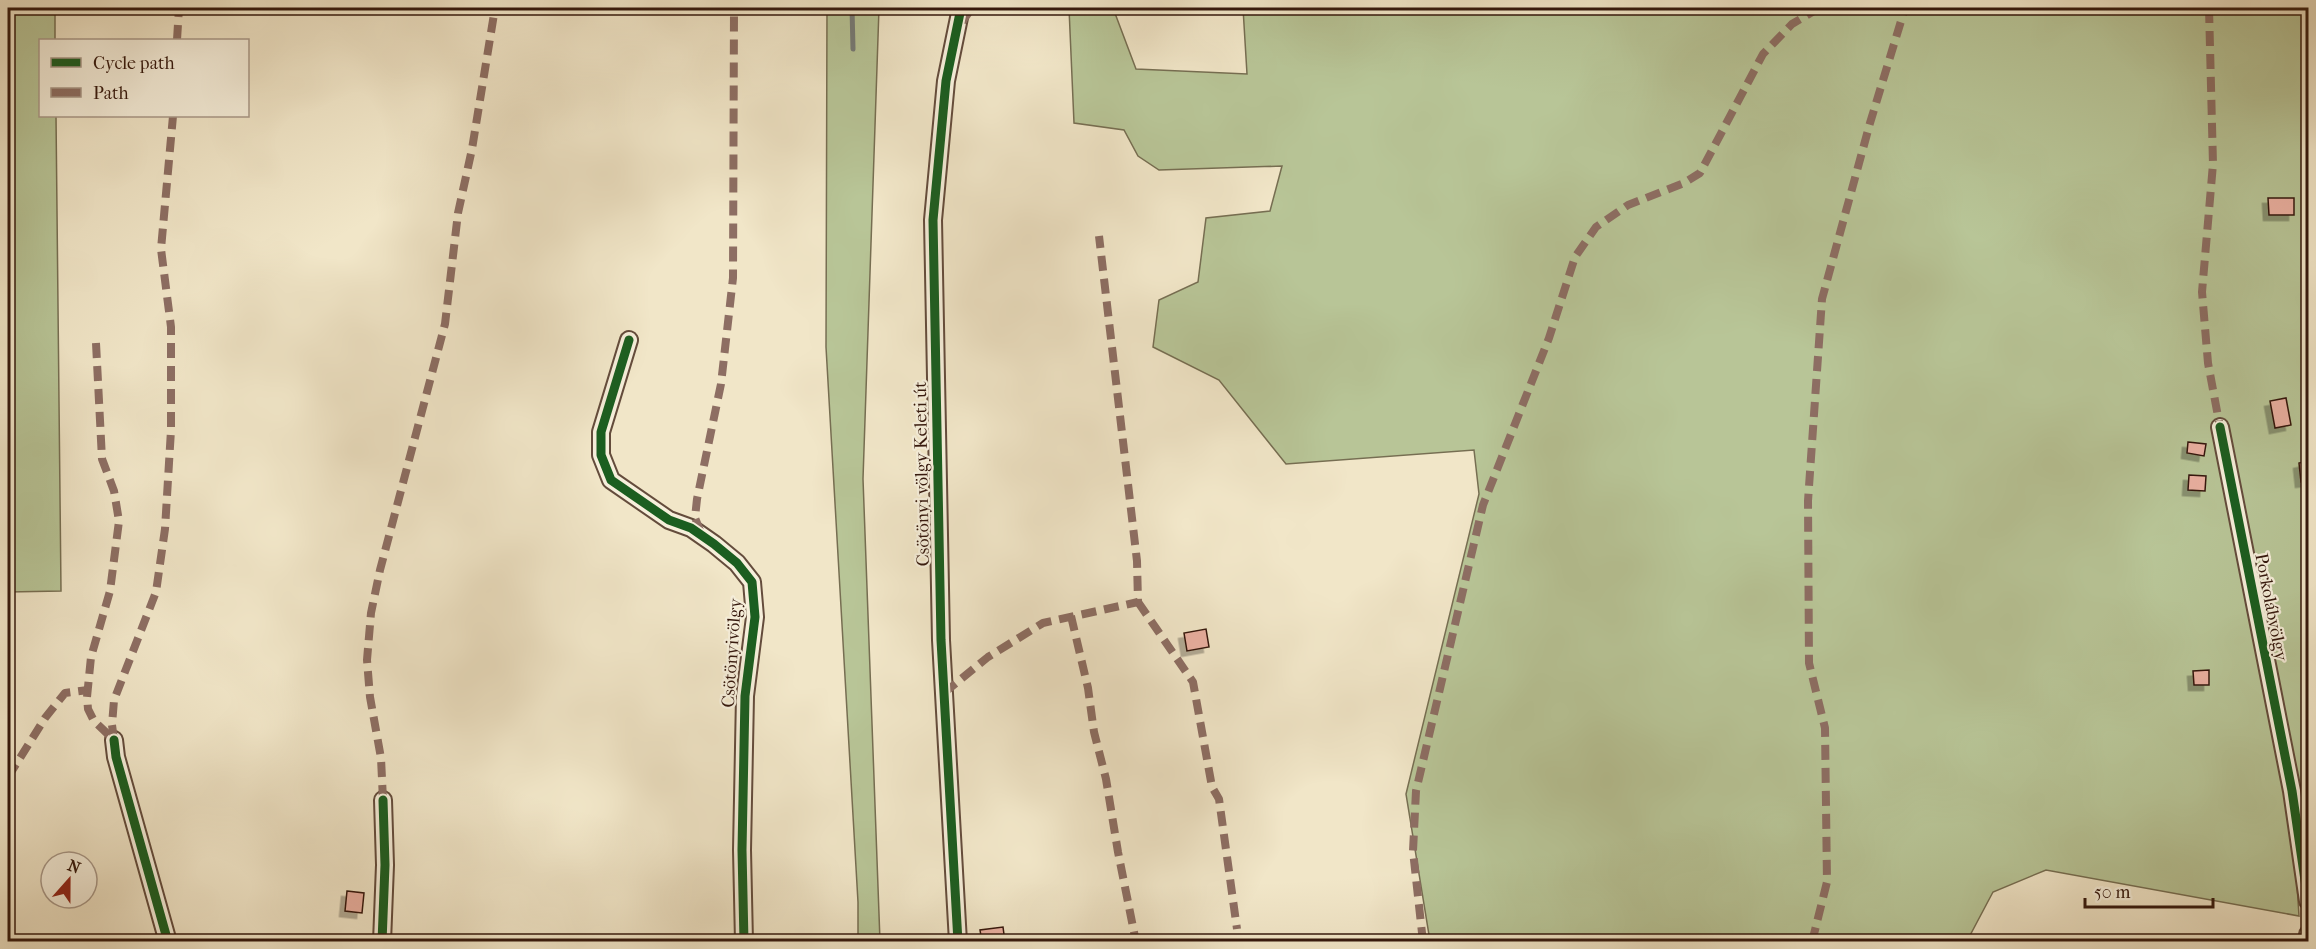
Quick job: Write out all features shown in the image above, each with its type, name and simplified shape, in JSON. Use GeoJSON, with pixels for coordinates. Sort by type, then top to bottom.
{"type":"FeatureCollection","features":[{"type":"Feature","properties":{"kind":"street","name":"Csötönyi völgy Keleti út"},"geometry":{"type":"LineString","coordinates":[[958,942],[941,640],[933,220],[946,81],[961,8]]}},
{"type":"Feature","properties":{"kind":"street","name":"Csötönyivölgy"},"geometry":{"type":"LineString","coordinates":[[629,340],[601,432],[602,455],[611,480],[669,520],[691,528],[714,544],[737,563],[752,582],[755,617],[745,696],[742,849],[744,942]]}},
{"type":"Feature","properties":{"kind":"street","name":"Porkolábvölgy"},"geometry":{"type":"LineString","coordinates":[[2220,427],[2292,792],[2308,901]]}},
{"type":"Feature","properties":{"kind":"street"},"geometry":{"type":"LineString","coordinates":[[114,740],[116,757],[168,942]]}},
{"type":"Feature","properties":{"kind":"street"},"geometry":{"type":"LineString","coordinates":[[382,942],[385,865],[383,800]]}},
{"type":"Feature","properties":{"kind":"street"},"geometry":{"type":"LineString","coordinates":[[2308,934],[2308,942]]}},
{"type":"Feature","properties":{"kind":"green space"},"geometry":{"type":"Polygon","coordinates":[[[8,8],[55,8],[55,39],[39,39],[39,117],[56,117],[61,591],[8,592],[8,8]]]}},
{"type":"Feature","properties":{"kind":"green space"},"geometry":{"type":"Polygon","coordinates":[[[827,8],[879,8],[863,479],[880,941],[858,941],[858,902],[826,347],[827,8]]]}},
{"type":"Feature","properties":{"kind":"green space"},"geometry":{"type":"Polygon","coordinates":[[[1069,8],[1113,8],[1136,69],[1247,74],[1243,8],[2308,8],[2308,885],[2297,884],[2299,916],[2046,870],[1993,892],[1967,941],[1430,941],[1406,794],[1479,494],[1474,450],[1286,464],[1219,380],[1153,347],[1159,300],[1198,282],[1206,218],[1270,211],[1282,166],[1159,170],[1138,156],[1124,130],[1074,123],[1069,8]]]}},
{"type":"Feature","properties":{"kind":"building"},"geometry":{"type":"Polygon","coordinates":[[[2268,198],[2294,198],[2294,215],[2269,215],[2268,198]]]}},
{"type":"Feature","properties":{"kind":"building"},"geometry":{"type":"Polygon","coordinates":[[[2286,398],[2291,425],[2275,428],[2270,401],[2286,398]]]}},
{"type":"Feature","properties":{"kind":"building"},"geometry":{"type":"Polygon","coordinates":[[[2188,442],[2206,444],[2204,456],[2187,453],[2188,442]]]}},
{"type":"Feature","properties":{"kind":"building"},"geometry":{"type":"Polygon","coordinates":[[[2308,461],[2308,481],[2301,482],[2299,463],[2308,461]]]}},
{"type":"Feature","properties":{"kind":"building"},"geometry":{"type":"Polygon","coordinates":[[[2189,475],[2206,476],[2205,491],[2188,490],[2189,475]]]}},
{"type":"Feature","properties":{"kind":"building"},"geometry":{"type":"Polygon","coordinates":[[[1206,629],[1209,647],[1187,651],[1184,633],[1206,629]]]}},
{"type":"Feature","properties":{"kind":"building"},"geometry":{"type":"Polygon","coordinates":[[[2209,670],[2209,685],[2194,685],[2193,671],[2209,670]]]}},
{"type":"Feature","properties":{"kind":"building"},"geometry":{"type":"Polygon","coordinates":[[[347,891],[364,893],[362,913],[345,911],[347,891]]]}},
{"type":"Feature","properties":{"kind":"building"},"geometry":{"type":"Polygon","coordinates":[[[1003,927],[1005,942],[982,942],[980,930],[1003,927]]]}},
{"type":"Feature","properties":{"kind":"waterway"},"geometry":{"type":"LineString","coordinates":[[852,8],[853,49]]}},
{"type":"Feature","properties":{"kind":"marked path"},"geometry":{"type":"LineString","coordinates":[[177,39],[179,8]]}},
{"type":"Feature","properties":{"kind":"marked path"},"geometry":{"type":"LineString","coordinates":[[383,800],[381,758],[370,697],[367,660],[371,613],[380,570],[445,324],[458,213],[472,149],[495,8]]}},
{"type":"Feature","properties":{"kind":"marked path"},"geometry":{"type":"LineString","coordinates":[[701,533],[695,518],[697,499],[721,384],[733,278],[734,8]]}},
{"type":"Feature","properties":{"kind":"marked path"},"geometry":{"type":"LineString","coordinates":[[962,22],[972,8]]}},
{"type":"Feature","properties":{"kind":"marked path"},"geometry":{"type":"LineString","coordinates":[[1423,942],[1413,851],[1416,791],[1483,505],[1549,338],[1575,257],[1596,227],[1628,205],[1684,183],[1700,173],[1763,54],[1792,24],[1819,8]]}},
{"type":"Feature","properties":{"kind":"marked path"},"geometry":{"type":"LineString","coordinates":[[1812,942],[1827,882],[1825,728],[1809,663],[1808,501],[1822,299],[1870,123],[1905,8]]}},
{"type":"Feature","properties":{"kind":"marked path"},"geometry":{"type":"LineString","coordinates":[[2209,8],[2213,164],[2202,292],[2208,363],[2220,427]]}},
{"type":"Feature","properties":{"kind":"marked path"},"geometry":{"type":"LineString","coordinates":[[114,740],[112,725],[114,700],[156,592],[165,529],[171,430],[171,327],[161,249],[173,117]]}},
{"type":"Feature","properties":{"kind":"marked path"},"geometry":{"type":"LineString","coordinates":[[944,693],[988,657],[1043,623],[1138,602],[1137,561],[1099,236]]}},
{"type":"Feature","properties":{"kind":"marked path"},"geometry":{"type":"LineString","coordinates":[[96,343],[102,459],[114,491],[119,521],[110,591],[91,657],[87,697],[88,709],[94,721],[114,740]]}},
{"type":"Feature","properties":{"kind":"marked path"},"geometry":{"type":"LineString","coordinates":[[1138,602],[1193,682],[1212,787],[1219,799],[1237,929]]}},
{"type":"Feature","properties":{"kind":"marked path"},"geometry":{"type":"LineString","coordinates":[[1071,616],[1088,688],[1094,732],[1106,779],[1136,942]]}},
{"type":"Feature","properties":{"kind":"marked path"},"geometry":{"type":"LineString","coordinates":[[8,777],[45,718],[65,693],[88,690]]}},
{"type":"Feature","properties":{"kind":"cycle path"},"geometry":{"type":"LineString","coordinates":[[958,942],[941,640],[933,220],[946,81],[961,8]]}},
{"type":"Feature","properties":{"kind":"cycle path"},"geometry":{"type":"LineString","coordinates":[[629,340],[601,432],[601,455],[611,480],[669,520],[691,528],[714,544],[737,563],[752,582],[755,617],[745,696],[742,850],[744,942]]}},
{"type":"Feature","properties":{"kind":"cycle path"},"geometry":{"type":"LineString","coordinates":[[2220,427],[2292,791],[2308,901]]}},
{"type":"Feature","properties":{"kind":"cycle path"},"geometry":{"type":"LineString","coordinates":[[114,740],[116,757],[168,942]]}},
{"type":"Feature","properties":{"kind":"cycle path"},"geometry":{"type":"LineString","coordinates":[[382,942],[385,865],[383,800]]}}]}
